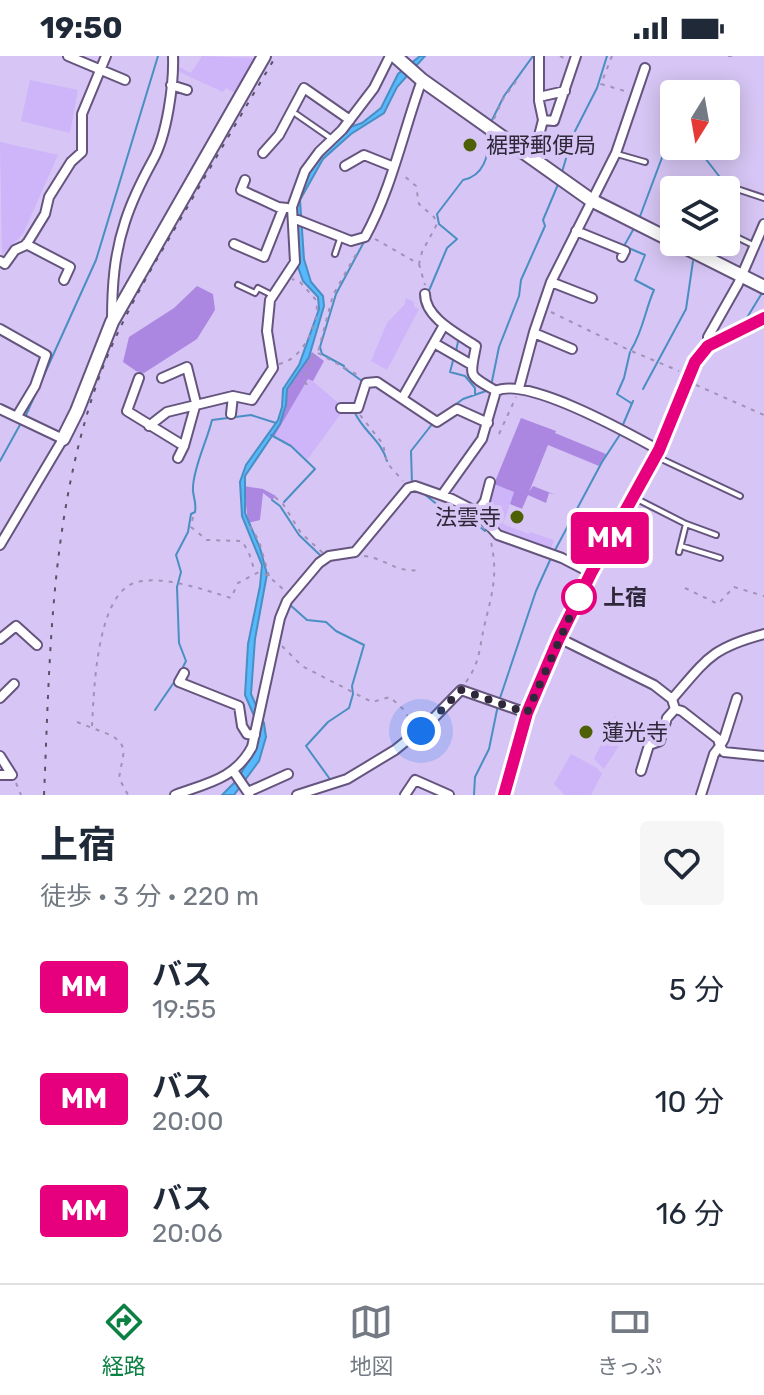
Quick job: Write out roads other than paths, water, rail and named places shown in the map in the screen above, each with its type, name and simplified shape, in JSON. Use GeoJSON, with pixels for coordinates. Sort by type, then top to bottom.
{"type":"FeatureCollection","features":[{"type":"Feature","properties":{"kind":"street"},"geometry":{"type":"LineString","coordinates":[[68,56],[125,80]]}},
{"type":"Feature","properties":{"kind":"street"},"geometry":{"type":"LineString","coordinates":[[0,261],[5,264],[15,250],[26,244],[45,214],[49,197],[71,162],[82,152],[82,114],[106,56]]}},
{"type":"Feature","properties":{"kind":"street"},"geometry":{"type":"LineString","coordinates":[[112,322],[112,279],[117,250],[144,173],[158,149],[171,85],[173,56]]}},
{"type":"Feature","properties":{"kind":"street"},"geometry":{"type":"LineString","coordinates":[[0,545],[63,439],[112,322],[264,56]]}},
{"type":"Feature","properties":{"kind":"street"},"geometry":{"type":"LineString","coordinates":[[533,159],[543,120],[539,97],[539,56]]}},
{"type":"Feature","properties":{"kind":"street"},"geometry":{"type":"LineString","coordinates":[[543,120],[554,121],[576,56]]}},
{"type":"Feature","properties":{"kind":"street"},"geometry":{"type":"LineString","coordinates":[[234,244],[264,257],[319,152],[350,120],[395,59],[591,200],[764,287]]}},
{"type":"Feature","properties":{"kind":"street"},"geometry":{"type":"LineString","coordinates":[[518,392],[551,282],[616,153],[645,68]]}},
{"type":"Feature","properties":{"kind":"street"},"geometry":{"type":"LineString","coordinates":[[293,218],[355,241],[365,237],[394,168],[419,78]]}},
{"type":"Feature","properties":{"kind":"street"},"geometry":{"type":"LineString","coordinates":[[171,85],[187,90]]}},
{"type":"Feature","properties":{"kind":"street"},"geometry":{"type":"LineString","coordinates":[[263,153],[279,135],[304,88],[350,120]]}},
{"type":"Feature","properties":{"kind":"street"},"geometry":{"type":"LineString","coordinates":[[539,97],[565,91]]}},
{"type":"Feature","properties":{"kind":"street"},"geometry":{"type":"LineString","coordinates":[[345,166],[364,155],[394,168]]}},
{"type":"Feature","properties":{"kind":"street"},"geometry":{"type":"LineString","coordinates":[[245,180],[241,190],[292,205]]}},
{"type":"Feature","properties":{"kind":"street"},"geometry":{"type":"LineString","coordinates":[[149,426],[167,412],[196,403],[233,396],[252,400],[274,364],[267,331],[272,295],[295,262],[292,205]]}},
{"type":"Feature","properties":{"kind":"street"},"geometry":{"type":"LineString","coordinates":[[708,346],[708,337],[764,224]]}},
{"type":"Feature","properties":{"kind":"street"},"geometry":{"type":"LineString","coordinates":[[576,231],[625,251],[622,257]]}},
{"type":"Feature","properties":{"kind":"street"},"geometry":{"type":"LineString","coordinates":[[26,244],[70,267],[64,280]]}},
{"type":"Feature","properties":{"kind":"street"},"geometry":{"type":"LineString","coordinates":[[551,282],[592,298]]}},
{"type":"Feature","properties":{"kind":"street"},"geometry":{"type":"LineString","coordinates":[[425,294],[426,305],[444,325],[478,342],[470,373]]}},
{"type":"Feature","properties":{"kind":"street"},"geometry":{"type":"LineString","coordinates":[[504,795],[527,713],[559,638],[657,453],[695,362],[708,346],[764,318]]}},
{"type":"Feature","properties":{"kind":"street"},"geometry":{"type":"LineString","coordinates":[[403,397],[444,325]]}},
{"type":"Feature","properties":{"kind":"street"},"geometry":{"type":"LineString","coordinates":[[0,329],[46,355],[35,386],[17,416]]}},
{"type":"Feature","properties":{"kind":"street"},"geometry":{"type":"LineString","coordinates":[[534,333],[572,349]]}},
{"type":"Feature","properties":{"kind":"street"},"geometry":{"type":"LineString","coordinates":[[434,343],[496,391]]}},
{"type":"Feature","properties":{"kind":"street"},"geometry":{"type":"LineString","coordinates":[[162,378],[187,367],[196,403],[178,458]]}},
{"type":"Feature","properties":{"kind":"street"},"geometry":{"type":"LineString","coordinates":[[139,378],[127,411],[184,446]]}},
{"type":"Feature","properties":{"kind":"street"},"geometry":{"type":"LineString","coordinates":[[341,408],[356,409],[366,383],[377,382],[434,420],[457,409],[488,423]]}},
{"type":"Feature","properties":{"kind":"street"},"geometry":{"type":"LineString","coordinates":[[442,495],[482,439],[496,391],[505,386],[578,409],[657,453]]}},
{"type":"Feature","properties":{"kind":"street"},"geometry":{"type":"LineString","coordinates":[[231,414],[233,396]]}},
{"type":"Feature","properties":{"kind":"street"},"geometry":{"type":"LineString","coordinates":[[0,409],[63,439]]}},
{"type":"Feature","properties":{"kind":"street"},"geometry":{"type":"LineString","coordinates":[[479,515],[490,482]]}},
{"type":"Feature","properties":{"kind":"street"},"geometry":{"type":"LineString","coordinates":[[175,795],[194,791],[234,772],[246,759],[255,735],[283,609],[326,557],[348,555],[357,550],[408,488],[415,486],[442,495],[479,515],[498,535],[562,558],[591,573]]}},
{"type":"Feature","properties":{"kind":"street"},"geometry":{"type":"LineString","coordinates":[[0,639],[16,626],[37,645]]}},
{"type":"Feature","properties":{"kind":"street"},"geometry":{"type":"LineString","coordinates":[[672,699],[708,657],[733,642],[764,634]]}},
{"type":"Feature","properties":{"kind":"street"},"geometry":{"type":"LineString","coordinates":[[559,638],[654,685],[672,699],[675,709]]}},
{"type":"Feature","properties":{"kind":"street"},"geometry":{"type":"LineString","coordinates":[[184,673],[179,682],[239,706],[242,726],[247,734],[255,735]]}},
{"type":"Feature","properties":{"kind":"street"},"geometry":{"type":"LineString","coordinates":[[0,698],[14,684]]}},
{"type":"Feature","properties":{"kind":"street"},"geometry":{"type":"LineString","coordinates":[[297,795],[347,779],[395,750],[442,712],[461,690],[527,713]]}},
{"type":"Feature","properties":{"kind":"street"},"geometry":{"type":"LineString","coordinates":[[712,795],[702,793],[737,698]]}},
{"type":"Feature","properties":{"kind":"street"},"geometry":{"type":"LineString","coordinates":[[675,709],[718,739],[724,752],[764,756]]}},
{"type":"Feature","properties":{"kind":"street"},"geometry":{"type":"LineString","coordinates":[[641,771],[649,745],[660,741],[667,718],[675,709]]}},
{"type":"Feature","properties":{"kind":"street"},"geometry":{"type":"LineString","coordinates":[[0,756],[12,775],[0,775]]}},
{"type":"Feature","properties":{"kind":"street"},"geometry":{"type":"LineString","coordinates":[[234,772],[248,792],[288,774]]}},
{"type":"Feature","properties":{"kind":"street"},"geometry":{"type":"LineString","coordinates":[[405,795],[415,780],[449,795]]}},
{"type":"Feature","properties":{"kind":"lane"},"geometry":{"type":"LineString","coordinates":[[296,114],[332,139]]}},
{"type":"Feature","properties":{"kind":"lane"},"geometry":{"type":"LineString","coordinates":[[616,153],[645,162]]}},
{"type":"Feature","properties":{"kind":"lane"},"geometry":{"type":"LineString","coordinates":[[740,190],[764,198]]}},
{"type":"Feature","properties":{"kind":"lane"},"geometry":{"type":"LineString","coordinates":[[335,254],[341,237]]}},
{"type":"Feature","properties":{"kind":"lane"},"geometry":{"type":"LineString","coordinates":[[740,239],[754,246]]}},
{"type":"Feature","properties":{"kind":"lane"},"geometry":{"type":"LineString","coordinates":[[238,285],[255,293],[258,288],[272,295]]}},
{"type":"Feature","properties":{"kind":"lane"},"geometry":{"type":"LineString","coordinates":[[657,453],[740,496]]}},
{"type":"Feature","properties":{"kind":"lane"},"geometry":{"type":"LineString","coordinates":[[633,496],[686,524],[716,535]]}},
{"type":"Feature","properties":{"kind":"lane"},"geometry":{"type":"LineString","coordinates":[[679,552],[686,524]]}},
{"type":"Feature","properties":{"kind":"lane"},"geometry":{"type":"LineString","coordinates":[[681,546],[720,558]]}},
{"type":"Feature","properties":{"kind":"water"},"geometry":{"type":"Polygon","coordinates":[[[420,56],[425,56],[397,87],[384,113],[351,134],[323,159],[300,200],[304,259],[311,282],[323,296],[324,306],[309,357],[287,389],[280,424],[245,476],[245,513],[267,574],[255,639],[251,694],[264,723],[266,737],[259,761],[234,795],[222,795],[236,781],[253,754],[258,725],[245,695],[248,644],[262,565],[242,516],[240,482],[246,465],[278,420],[283,389],[299,365],[319,309],[318,297],[303,281],[298,267],[295,209],[299,191],[315,160],[347,128],[362,123],[381,108],[398,74],[420,56]]]}},
{"type":"Feature","properties":{"kind":"waterway"},"geometry":{"type":"LineString","coordinates":[[26,415],[96,260],[158,56]]}},
{"type":"Feature","properties":{"kind":"waterway"},"geometry":{"type":"LineString","coordinates":[[492,120],[504,96],[533,56]]}},
{"type":"Feature","properties":{"kind":"waterway"},"geometry":{"type":"LineString","coordinates":[[562,172],[573,135],[597,88],[607,56]]}},
{"type":"Feature","properties":{"kind":"waterway"},"geometry":{"type":"LineString","coordinates":[[428,293],[447,248],[457,239],[439,224],[437,214],[463,180],[480,170],[490,137]]}},
{"type":"Feature","properties":{"kind":"waterway"},"geometry":{"type":"LineString","coordinates":[[639,219],[661,160]]}},
{"type":"Feature","properties":{"kind":"waterway"},"geometry":{"type":"LineString","coordinates":[[707,160],[719,176]]}},
{"type":"Feature","properties":{"kind":"waterway"},"geometry":{"type":"LineString","coordinates":[[491,386],[499,347],[519,296],[521,280],[545,226],[543,220],[559,182]]}},
{"type":"Feature","properties":{"kind":"waterway"},"geometry":{"type":"LineString","coordinates":[[631,350],[654,290],[635,280],[645,255],[624,246],[633,230]]}},
{"type":"Feature","properties":{"kind":"waterway"},"geometry":{"type":"LineString","coordinates":[[344,366],[322,354],[320,347],[336,294],[365,240]]}},
{"type":"Feature","properties":{"kind":"waterway"},"geometry":{"type":"LineString","coordinates":[[643,389],[686,309],[693,261]]}},
{"type":"Feature","properties":{"kind":"waterway"},"geometry":{"type":"LineString","coordinates":[[745,321],[762,293]]}},
{"type":"Feature","properties":{"kind":"waterway"},"geometry":{"type":"LineString","coordinates":[[433,306],[444,320]]}},
{"type":"Feature","properties":{"kind":"waterway"},"geometry":{"type":"LineString","coordinates":[[456,351],[459,337]]}},
{"type":"Feature","properties":{"kind":"waterway"},"geometry":{"type":"LineString","coordinates":[[630,352],[617,394],[631,403]]}},
{"type":"Feature","properties":{"kind":"waterway"},"geometry":{"type":"LineString","coordinates":[[454,357],[450,372],[465,376],[475,388],[475,395]]}},
{"type":"Feature","properties":{"kind":"waterway"},"geometry":{"type":"LineString","coordinates":[[344,368],[362,381],[355,403]]}},
{"type":"Feature","properties":{"kind":"waterway"},"geometry":{"type":"LineString","coordinates":[[437,418],[463,399],[486,391]]}},
{"type":"Feature","properties":{"kind":"waterway"},"geometry":{"type":"LineString","coordinates":[[622,427],[633,401]]}},
{"type":"Feature","properties":{"kind":"waterway"},"geometry":{"type":"LineString","coordinates":[[355,413],[381,447],[387,461]]}},
{"type":"Feature","properties":{"kind":"waterway"},"geometry":{"type":"LineString","coordinates":[[182,669],[186,661],[179,643],[177,587],[181,572],[176,555],[188,532],[191,514],[195,512],[194,479],[212,420],[251,415],[276,423]]}},
{"type":"Feature","properties":{"kind":"waterway"},"geometry":{"type":"LineString","coordinates":[[0,461],[21,423]]}},
{"type":"Feature","properties":{"kind":"waterway"},"geometry":{"type":"LineString","coordinates":[[412,484],[411,451],[433,423]]}},
{"type":"Feature","properties":{"kind":"waterway"},"geometry":{"type":"LineString","coordinates":[[554,552],[621,433]]}},
{"type":"Feature","properties":{"kind":"waterway"},"geometry":{"type":"LineString","coordinates":[[271,435],[291,446],[315,469],[284,502]]}},
{"type":"Feature","properties":{"kind":"waterway"},"geometry":{"type":"LineString","coordinates":[[423,493],[439,506],[457,508],[485,531]]}},
{"type":"Feature","properties":{"kind":"waterway"},"geometry":{"type":"LineString","coordinates":[[272,500],[280,506],[299,535],[321,556]]}},
{"type":"Feature","properties":{"kind":"waterway"},"geometry":{"type":"LineString","coordinates":[[500,698],[536,591],[551,558]]}},
{"type":"Feature","properties":{"kind":"waterway"},"geometry":{"type":"LineString","coordinates":[[289,604],[307,620],[326,622],[336,631],[364,645],[349,708],[328,722],[306,746],[332,782]]}},
{"type":"Feature","properties":{"kind":"waterway"},"geometry":{"type":"LineString","coordinates":[[155,710],[179,675]]}},
{"type":"Feature","properties":{"kind":"waterway"},"geometry":{"type":"LineString","coordinates":[[474,795],[475,777],[489,749],[498,705]]}},
{"type":"Feature","properties":{"kind":"railway"},"geometry":{"type":"LineString","coordinates":[[44,795],[51,642],[60,542],[79,442],[94,392],[134,300],[276,56]]}},
{"type":"Feature","properties":{"kind":"place","name":"裾野郵便局"},"geometry":{"type":"Point","coordinates":[470,145]}},
{"type":"Feature","properties":{"kind":"place","name":"法雲寺"},"geometry":{"type":"Point","coordinates":[517,517]}},
{"type":"Feature","properties":{"kind":"place","name":"上宿"},"geometry":{"type":"Point","coordinates":[579,597]}},
{"type":"Feature","properties":{"kind":"place","name":"蓮光寺"},"geometry":{"type":"Point","coordinates":[586,732]}}]}
